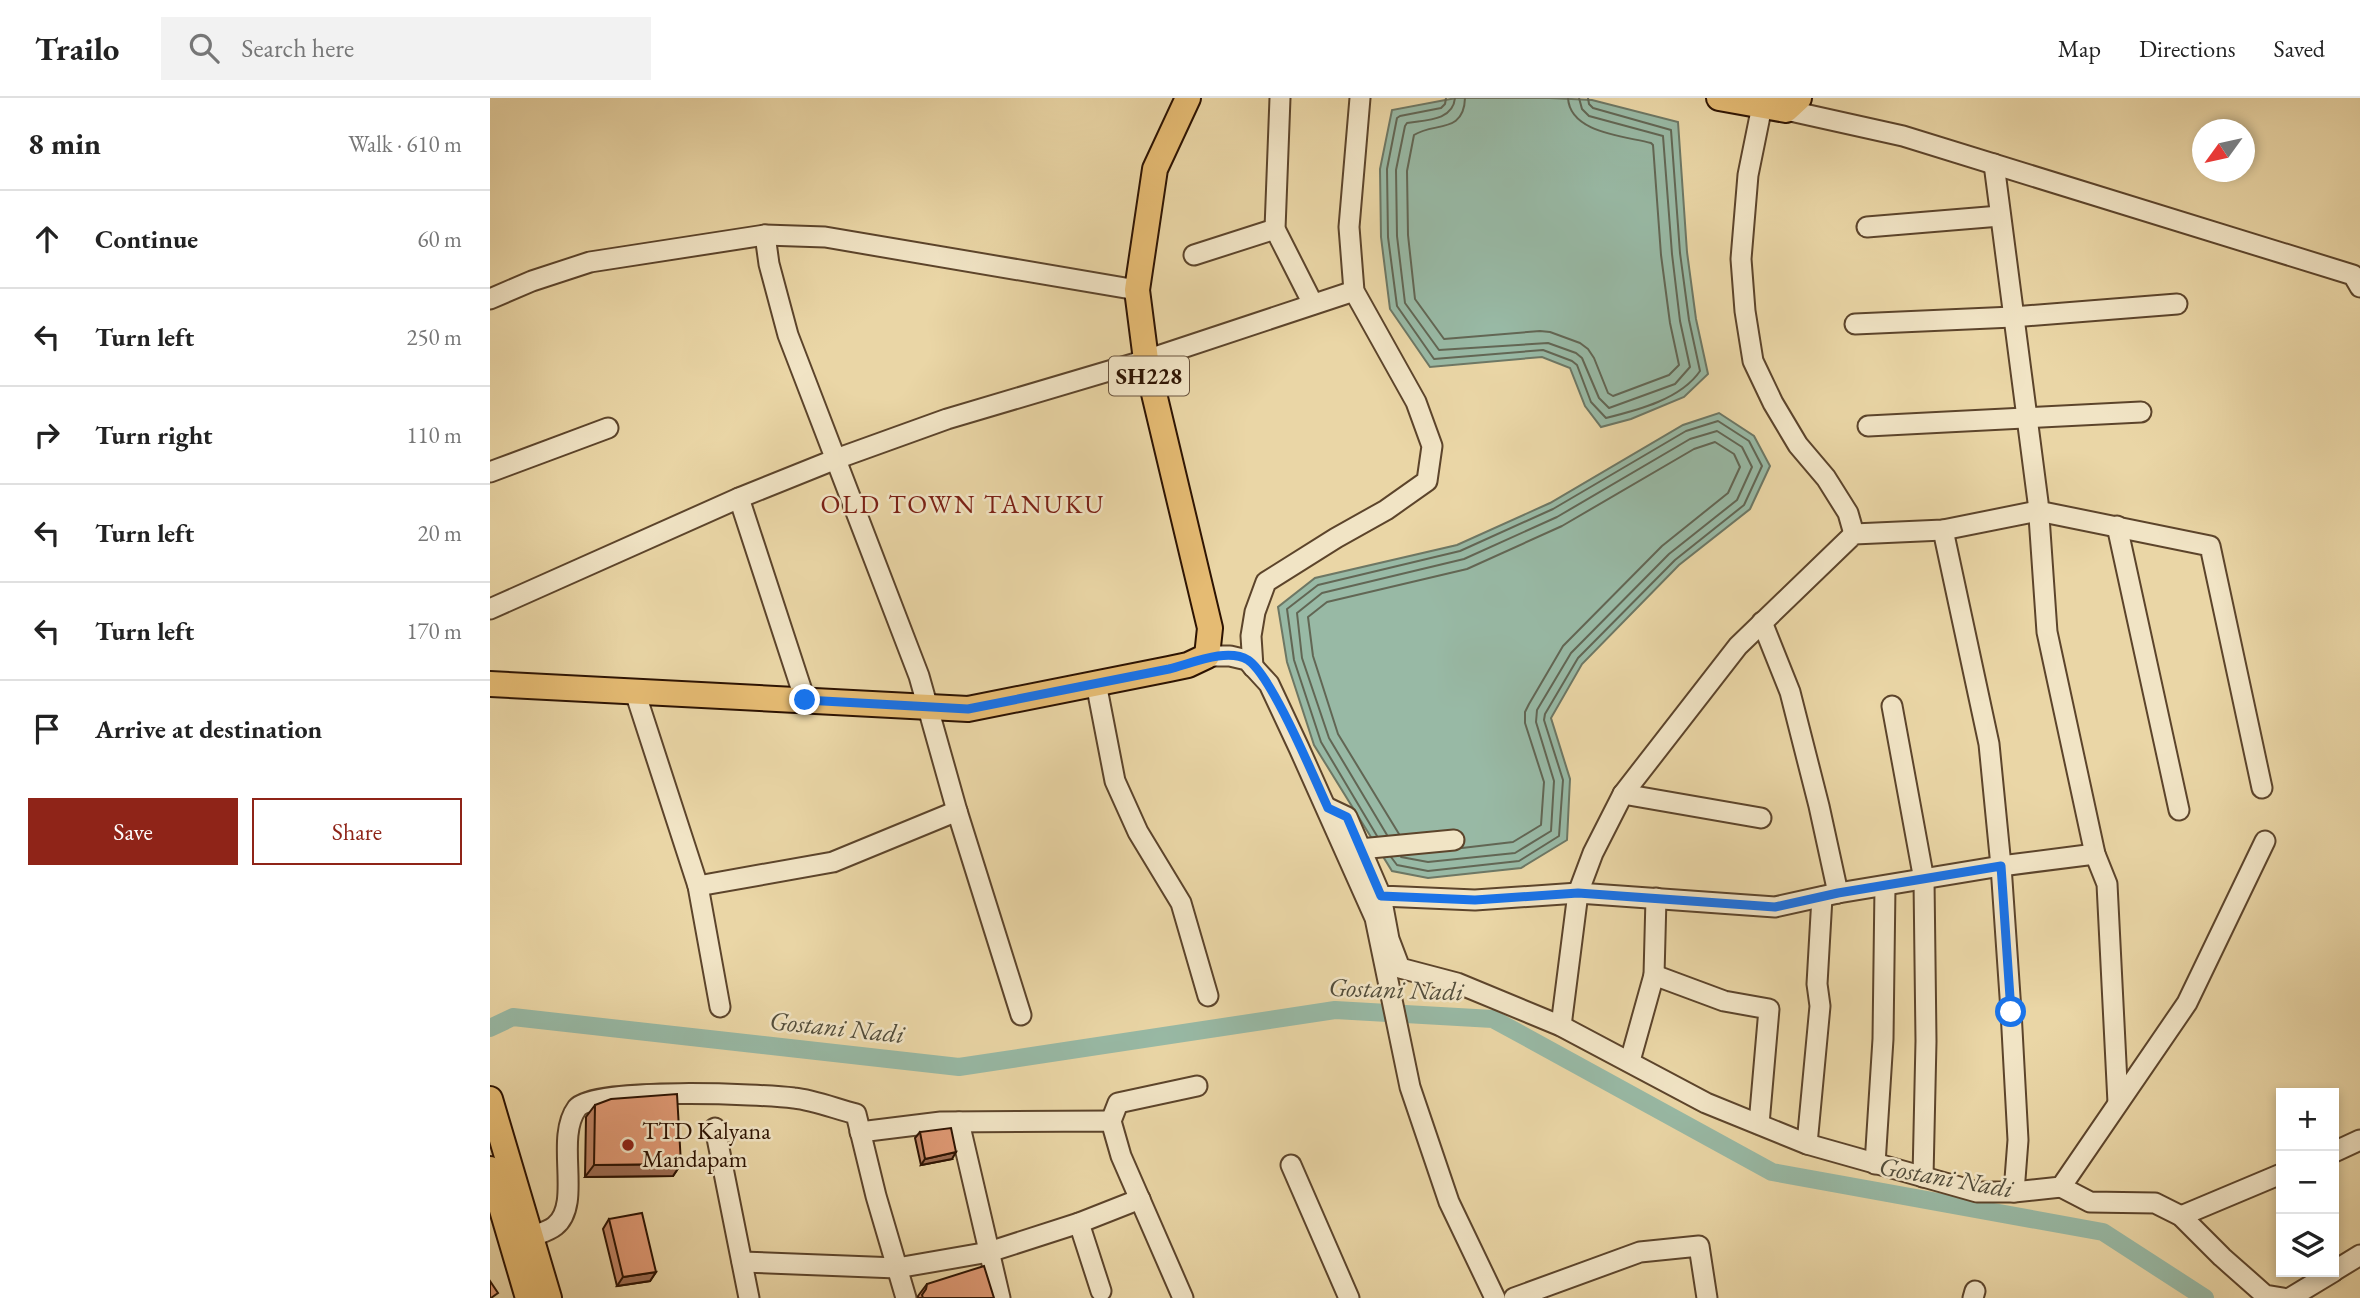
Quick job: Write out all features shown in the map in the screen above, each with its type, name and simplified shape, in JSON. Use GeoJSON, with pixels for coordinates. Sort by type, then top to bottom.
{"type":"FeatureCollection","features":[{"type":"Feature","properties":{"kind":"main road","name":"SH228"},"geometry":{"type":"LineString","coordinates":[[1188,98],[1155,169],[1137,290],[1146,360],[1210,628],[1207,656]]}},
{"type":"Feature","properties":{"kind":"main road"},"geometry":{"type":"LineString","coordinates":[[1719,98],[1788,102]]}},
{"type":"Feature","properties":{"kind":"main road"},"geometry":{"type":"LineString","coordinates":[[490,684],[968,709],[1188,664],[1207,656]]}},
{"type":"Feature","properties":{"kind":"main road"},"geometry":{"type":"LineString","coordinates":[[490,1100],[494,1128],[549,1298]]}},
{"type":"Feature","properties":{"kind":"main road"},"geometry":{"type":"LineString","coordinates":[[490,1169],[495,1208],[528,1298]]}},
{"type":"Feature","properties":{"kind":"street"},"geometry":{"type":"LineString","coordinates":[[1280,98],[1275,229],[1313,304]]}},
{"type":"Feature","properties":{"kind":"street"},"geometry":{"type":"LineString","coordinates":[[1253,667],[1251,636],[1255,612],[1266,582],[1386,510],[1427,481],[1432,446],[1416,402],[1354,290],[1349,227],[1360,98]]}},
{"type":"Feature","properties":{"kind":"street"},"geometry":{"type":"LineString","coordinates":[[1854,534],[1848,513],[1826,478],[1798,445],[1773,403],[1753,362],[1745,311],[1741,259],[1748,175],[1788,102],[2358,278]]}},
{"type":"Feature","properties":{"kind":"street"},"geometry":{"type":"LineString","coordinates":[[1994,164],[2038,510],[2047,632],[2095,854],[2107,884],[2118,1103]]}},
{"type":"Feature","properties":{"kind":"street"},"geometry":{"type":"LineString","coordinates":[[1867,227],[2000,216]]}},
{"type":"Feature","properties":{"kind":"street"},"geometry":{"type":"LineString","coordinates":[[1194,255],[1275,229]]}},
{"type":"Feature","properties":{"kind":"street"},"geometry":{"type":"LineString","coordinates":[[490,299],[532,281],[590,262],[765,236],[825,237],[1137,290]]}},
{"type":"Feature","properties":{"kind":"street"},"geometry":{"type":"LineString","coordinates":[[765,236],[769,264],[788,335],[919,676],[957,811],[1021,1015]]}},
{"type":"Feature","properties":{"kind":"street"},"geometry":{"type":"LineString","coordinates":[[490,609],[836,459],[947,419],[1146,360],[1354,290]]}},
{"type":"Feature","properties":{"kind":"street"},"geometry":{"type":"LineString","coordinates":[[1856,324],[2013,317],[2177,304]]}},
{"type":"Feature","properties":{"kind":"street"},"geometry":{"type":"LineString","coordinates":[[1868,426],[2141,412]]}},
{"type":"Feature","properties":{"kind":"street"},"geometry":{"type":"LineString","coordinates":[[490,472],[608,428]]}},
{"type":"Feature","properties":{"kind":"street"},"geometry":{"type":"LineString","coordinates":[[739,499],[805,700]]}},
{"type":"Feature","properties":{"kind":"street"},"geometry":{"type":"LineString","coordinates":[[1561,1026],[1578,893],[1593,853],[1623,794],[1738,646],[1854,534],[1944,530],[2038,510],[2210,546],[2262,788]]}},
{"type":"Feature","properties":{"kind":"street"},"geometry":{"type":"LineString","coordinates":[[2117,527],[2179,810]]}},
{"type":"Feature","properties":{"kind":"street"},"geometry":{"type":"LineString","coordinates":[[1944,530],[1989,744],[2001,866],[2018,1140],[2014,1192]]}},
{"type":"Feature","properties":{"kind":"street"},"geometry":{"type":"LineString","coordinates":[[1762,622],[1790,692],[1819,806],[1830,895],[1817,985],[1820,1006],[1807,1144]]}},
{"type":"Feature","properties":{"kind":"street"},"geometry":{"type":"LineString","coordinates":[[1207,656],[1247,660],[1269,684],[1328,808],[1375,918],[1410,1087],[1449,1202],[1495,1298]]}},
{"type":"Feature","properties":{"kind":"street"},"geometry":{"type":"LineString","coordinates":[[1096,683],[1115,781],[1138,832],[1181,903],[1208,996]]}},
{"type":"Feature","properties":{"kind":"street"},"geometry":{"type":"LineString","coordinates":[[635,692],[698,886],[720,1007]]}},
{"type":"Feature","properties":{"kind":"street"},"geometry":{"type":"LineString","coordinates":[[1892,706],[1924,880],[1926,1041],[1923,1177]]}},
{"type":"Feature","properties":{"kind":"street"},"geometry":{"type":"LineString","coordinates":[[1623,794],[1762,818]]}},
{"type":"Feature","properties":{"kind":"street"},"geometry":{"type":"LineString","coordinates":[[1328,808],[1347,817],[1381,896],[1389,939],[1400,968],[1457,983],[1561,1026],[1706,1103],[1807,1144],[1977,1192],[2014,1192],[2061,1187],[2090,1202],[2155,1202],[2181,1216],[2265,1295],[2283,1298]]}},
{"type":"Feature","properties":{"kind":"street"},"geometry":{"type":"LineString","coordinates":[[698,886],[833,862],[957,811]]}},
{"type":"Feature","properties":{"kind":"street"},"geometry":{"type":"LineString","coordinates":[[1360,849],[1454,840]]}},
{"type":"Feature","properties":{"kind":"street"},"geometry":{"type":"LineString","coordinates":[[2061,1187],[2187,1003],[2265,841]]}},
{"type":"Feature","properties":{"kind":"street"},"geometry":{"type":"LineString","coordinates":[[1381,896],[1475,900],[1578,893],[1775,907],[2001,866],[2095,854]]}},
{"type":"Feature","properties":{"kind":"street"},"geometry":{"type":"LineString","coordinates":[[1875,1164],[1883,1039],[1885,886]]}},
{"type":"Feature","properties":{"kind":"street"},"geometry":{"type":"LineString","coordinates":[[1630,1061],[1654,975],[1656,898]]}},
{"type":"Feature","properties":{"kind":"street"},"geometry":{"type":"LineString","coordinates":[[1654,975],[1724,1001],[1769,1009],[1759,1124]]}},
{"type":"Feature","properties":{"kind":"street"},"geometry":{"type":"LineString","coordinates":[[1183,1298],[1121,1156],[1111,1121],[1118,1103],[1197,1086]]}},
{"type":"Feature","properties":{"kind":"street"},"geometry":{"type":"LineString","coordinates":[[531,1237],[555,1226],[564,1215],[568,1188],[568,1128],[578,1107],[588,1101],[604,1097],[682,1093],[795,1098],[856,1114],[906,1298]]}},
{"type":"Feature","properties":{"kind":"street"},"geometry":{"type":"LineString","coordinates":[[860,1132],[959,1122],[1111,1121]]}},
{"type":"Feature","properties":{"kind":"street"},"geometry":{"type":"LineString","coordinates":[[959,1122],[1000,1298]]}},
{"type":"Feature","properties":{"kind":"street"},"geometry":{"type":"LineString","coordinates":[[715,1128],[749,1298]]}},
{"type":"Feature","properties":{"kind":"street"},"geometry":{"type":"LineString","coordinates":[[2336,1151],[2360,1140]]}},
{"type":"Feature","properties":{"kind":"street"},"geometry":{"type":"LineString","coordinates":[[1290,1165],[1349,1298]]}},
{"type":"Feature","properties":{"kind":"street"},"geometry":{"type":"LineString","coordinates":[[2181,1216],[2276,1176]]}},
{"type":"Feature","properties":{"kind":"street"},"geometry":{"type":"LineString","coordinates":[[742,1262],[897,1268],[989,1252],[1079,1223],[1140,1199]]}},
{"type":"Feature","properties":{"kind":"street"},"geometry":{"type":"LineString","coordinates":[[1079,1223],[1101,1292]]}},
{"type":"Feature","properties":{"kind":"street"},"geometry":{"type":"LineString","coordinates":[[1514,1298],[1640,1252],[1699,1246],[1707,1298]]}},
{"type":"Feature","properties":{"kind":"street"},"geometry":{"type":"LineString","coordinates":[[2339,1269],[2360,1255]]}},
{"type":"Feature","properties":{"kind":"street"},"geometry":{"type":"LineString","coordinates":[[2290,1298],[2326,1277]]}},
{"type":"Feature","properties":{"kind":"water"},"geometry":{"type":"Polygon","coordinates":[[[1456,98],[1592,100],[1678,122],[1687,252],[1696,319],[1708,374],[1684,397],[1631,419],[1601,427],[1585,406],[1570,368],[1542,357],[1430,367],[1390,309],[1381,237],[1380,169],[1392,110],[1456,98]]]}},
{"type":"Feature","properties":{"kind":"water"},"geometry":{"type":"Polygon","coordinates":[[[1719,413],[1754,436],[1770,466],[1750,509],[1679,565],[1582,664],[1551,718],[1570,779],[1567,840],[1521,868],[1428,878],[1392,871],[1314,745],[1287,662],[1278,607],[1315,578],[1457,545],[1550,503],[1683,425],[1719,413]]]}},
{"type":"Feature","properties":{"kind":"building","name":"TTD Kalyana Mandapam"},"geometry":{"type":"Polygon","coordinates":[[[677,1094],[681,1164],[594,1165],[595,1105],[611,1099],[677,1094]]]}},
{"type":"Feature","properties":{"kind":"building"},"geometry":{"type":"Polygon","coordinates":[[[951,1128],[956,1152],[925,1159],[920,1132],[951,1128]]]}},
{"type":"Feature","properties":{"kind":"building"},"geometry":{"type":"Polygon","coordinates":[[[642,1213],[656,1272],[623,1277],[609,1219],[642,1213]]]}},
{"type":"Feature","properties":{"kind":"building"},"geometry":{"type":"Polygon","coordinates":[[[984,1266],[994,1298],[923,1298],[927,1284],[984,1266]]]}},
{"type":"Feature","properties":{"kind":"building"},"geometry":{"type":"Polygon","coordinates":[[[490,1281],[498,1293],[491,1298],[490,1298],[490,1281]]]}},
{"type":"Feature","properties":{"kind":"waterway","name":"Gostani Nadi"},"geometry":{"type":"LineString","coordinates":[[490,1028],[513,1017],[959,1067],[1335,1010],[1493,1019],[1772,1172],[2103,1232],[2205,1298]]}},
{"type":"Feature","properties":{"kind":"place","name":"TTD Kalyana Mandapam"},"geometry":{"type":"Point","coordinates":[628,1145]}},
{"type":"Feature","properties":{"kind":"district","name":"OLD TOWN TANUKU"},"geometry":{"type":"Point","coordinates":[963,504]}},
{"type":"Feature","properties":{"kind":"route"},"geometry":{"type":"LineString","coordinates":[[805,700],[968,709],[1169,669],[1207,656],[1230,656],[1247,660],[1269,684],[1328,808],[1347,817],[1381,896],[1475,900],[1578,893],[1775,907],[1838,893],[2001,866],[2011,1012]]}}]}
